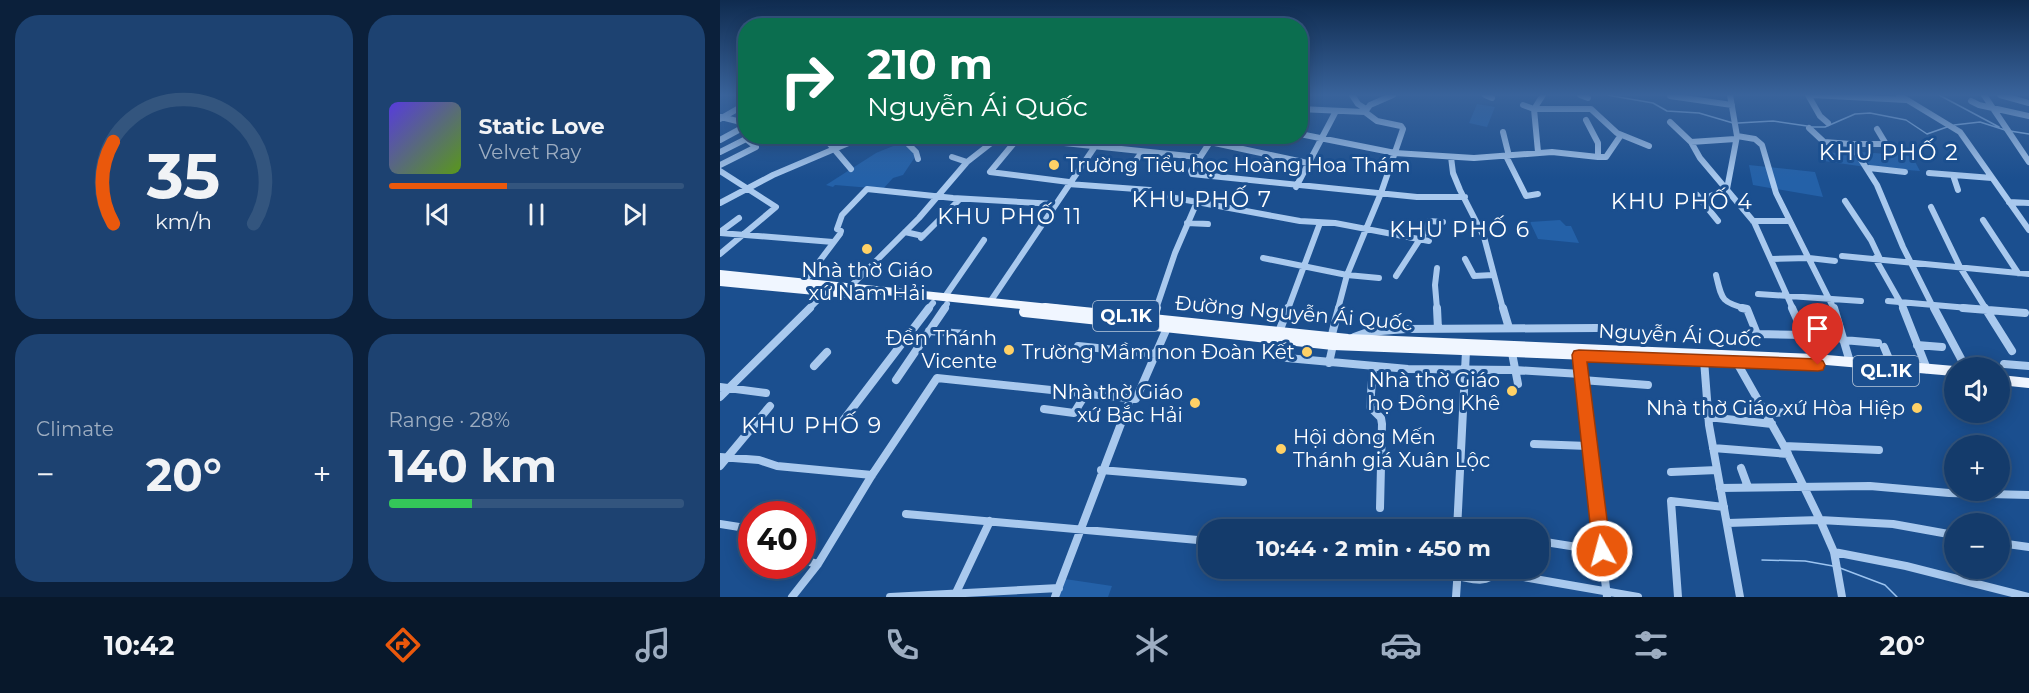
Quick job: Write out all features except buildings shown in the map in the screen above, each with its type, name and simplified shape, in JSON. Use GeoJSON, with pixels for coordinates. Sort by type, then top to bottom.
{"type":"FeatureCollection","features":[{"type":"Feature","properties":{"kind":"main road","name":"Đường Nguyễn Ái Quốc"},"geometry":{"type":"LineString","coordinates":[[720,274],[946,301],[1332,341],[1466,351],[1512,352],[1537,349]]}},
{"type":"Feature","properties":{"kind":"main road","name":"Đường Nguyễn Ái Quốc"},"geometry":{"type":"LineString","coordinates":[[720,282],[933,303],[990,302],[1153,319],[1168,324],[1279,332],[1332,341],[1348,339],[1537,349]]}},
{"type":"Feature","properties":{"kind":"main road","name":"Nguyễn Ái Quốc"},"geometry":{"type":"LineString","coordinates":[[1537,349],[1819,362],[1944,375]]}},
{"type":"Feature","properties":{"kind":"main road","name":"Nguyễn Ái Quốc"},"geometry":{"type":"LineString","coordinates":[[1537,349],[1579,355],[1736,361],[1850,362],[1944,370]]}},
{"type":"Feature","properties":{"kind":"main road"},"geometry":{"type":"LineString","coordinates":[[2010,376],[2029,377]]}},
{"type":"Feature","properties":{"kind":"main road"},"geometry":{"type":"LineString","coordinates":[[2010,381],[2029,382]]}},
{"type":"Feature","properties":{"kind":"street"},"geometry":{"type":"LineString","coordinates":[[1296,186],[1330,123]]}},
{"type":"Feature","properties":{"kind":"street"},"geometry":{"type":"LineString","coordinates":[[1329,363],[1347,274],[1381,193],[1402,127],[1385,123]]}},
{"type":"Feature","properties":{"kind":"street"},"geometry":{"type":"LineString","coordinates":[[1534,123],[1538,152]]}},
{"type":"Feature","properties":{"kind":"street"},"geometry":{"type":"LineString","coordinates":[[1587,123],[1598,143],[1598,157]]}},
{"type":"Feature","properties":{"kind":"street"},"geometry":{"type":"LineString","coordinates":[[1607,123],[1621,135],[1649,146]]}},
{"type":"Feature","properties":{"kind":"street"},"geometry":{"type":"LineString","coordinates":[[1671,123],[1691,142],[1700,158],[1753,221],[1819,362]]}},
{"type":"Feature","properties":{"kind":"street"},"geometry":{"type":"LineString","coordinates":[[1727,189],[1736,138],[1736,123]]}},
{"type":"Feature","properties":{"kind":"street"},"geometry":{"type":"LineString","coordinates":[[1947,123],[1963,136],[2029,230]]}},
{"type":"Feature","properties":{"kind":"street"},"geometry":{"type":"LineString","coordinates":[[2002,123],[2029,162]]}},
{"type":"Feature","properties":{"kind":"street"},"geometry":{"type":"LineString","coordinates":[[1809,128],[1821,141],[1886,144],[1877,129]]}},
{"type":"Feature","properties":{"kind":"street"},"geometry":{"type":"LineString","coordinates":[[720,140],[738,131]]}},
{"type":"Feature","properties":{"kind":"street"},"geometry":{"type":"LineString","coordinates":[[1503,132],[1507,156],[1526,196],[1538,194]]}},
{"type":"Feature","properties":{"kind":"street"},"geometry":{"type":"LineString","coordinates":[[1308,135],[1395,153],[1451,157],[1507,156],[1538,152],[1606,157],[1621,135]]}},
{"type":"Feature","properties":{"kind":"street"},"geometry":{"type":"LineString","coordinates":[[1691,142],[1736,138],[1755,139],[1762,145],[1776,193],[1831,299],[1850,362]]}},
{"type":"Feature","properties":{"kind":"street"},"geometry":{"type":"LineString","coordinates":[[720,152],[738,143]]}},
{"type":"Feature","properties":{"kind":"street"},"geometry":{"type":"LineString","coordinates":[[720,165],[756,147],[754,144]]}},
{"type":"Feature","properties":{"kind":"street"},"geometry":{"type":"LineString","coordinates":[[830,144],[851,169]]}},
{"type":"Feature","properties":{"kind":"street"},"geometry":{"type":"LineString","coordinates":[[720,203],[748,187],[846,144]]}},
{"type":"Feature","properties":{"kind":"street"},"geometry":{"type":"LineString","coordinates":[[908,144],[916,152],[918,159]]}},
{"type":"Feature","properties":{"kind":"street"},"geometry":{"type":"LineString","coordinates":[[849,288],[905,232],[967,162],[989,144]]}},
{"type":"Feature","properties":{"kind":"street"},"geometry":{"type":"LineString","coordinates":[[1013,144],[990,172],[1152,192]]}},
{"type":"Feature","properties":{"kind":"street"},"geometry":{"type":"LineString","coordinates":[[1064,144],[1198,157]]}},
{"type":"Feature","properties":{"kind":"street"},"geometry":{"type":"LineString","coordinates":[[990,302],[1068,183],[1097,144]]}},
{"type":"Feature","properties":{"kind":"street"},"geometry":{"type":"LineString","coordinates":[[1208,144],[1198,157],[1191,171],[1192,174],[1417,197],[1465,197]]}},
{"type":"Feature","properties":{"kind":"street"},"geometry":{"type":"LineString","coordinates":[[1232,144],[1345,171]]}},
{"type":"Feature","properties":{"kind":"street"},"geometry":{"type":"LineString","coordinates":[[1851,144],[1860,152],[1869,168],[1910,262],[1960,357]]}},
{"type":"Feature","properties":{"kind":"street"},"geometry":{"type":"LineString","coordinates":[[1131,167],[1142,152]]}},
{"type":"Feature","properties":{"kind":"street"},"geometry":{"type":"LineString","coordinates":[[952,157],[967,162]]}},
{"type":"Feature","properties":{"kind":"street"},"geometry":{"type":"LineString","coordinates":[[1451,157],[1453,174],[1484,237],[1509,328]]}},
{"type":"Feature","properties":{"kind":"street"},"geometry":{"type":"LineString","coordinates":[[1869,168],[1905,172]]}},
{"type":"Feature","properties":{"kind":"street"},"geometry":{"type":"LineString","coordinates":[[720,171],[776,207],[720,254]]}},
{"type":"Feature","properties":{"kind":"street"},"geometry":{"type":"LineString","coordinates":[[1929,173],[1992,178]]}},
{"type":"Feature","properties":{"kind":"street"},"geometry":{"type":"LineString","coordinates":[[1953,175],[1958,190]]}},
{"type":"Feature","properties":{"kind":"street"},"geometry":{"type":"LineString","coordinates":[[803,283],[841,231],[837,229],[838,221],[867,189],[960,199],[1055,204]]}},
{"type":"Feature","properties":{"kind":"street"},"geometry":{"type":"LineString","coordinates":[[1718,220],[1699,198],[1727,189]]}},
{"type":"Feature","properties":{"kind":"street"},"geometry":{"type":"LineString","coordinates":[[1170,197],[1320,223],[1366,228],[1424,240]]}},
{"type":"Feature","properties":{"kind":"street"},"geometry":{"type":"LineString","coordinates":[[905,232],[922,237],[960,199]]}},
{"type":"Feature","properties":{"kind":"street"},"geometry":{"type":"LineString","coordinates":[[1845,201],[1901,302],[1927,369]]}},
{"type":"Feature","properties":{"kind":"street"},"geometry":{"type":"LineString","coordinates":[[1153,319],[1187,223],[1197,202]]}},
{"type":"Feature","properties":{"kind":"street"},"geometry":{"type":"LineString","coordinates":[[2009,202],[2029,204]]}},
{"type":"Feature","properties":{"kind":"street"},"geometry":{"type":"LineString","coordinates":[[1931,207],[1960,267],[2012,351]]}},
{"type":"Feature","properties":{"kind":"street"},"geometry":{"type":"LineString","coordinates":[[720,233],[739,218]]}},
{"type":"Feature","properties":{"kind":"street"},"geometry":{"type":"LineString","coordinates":[[1983,220],[2018,273]]}},
{"type":"Feature","properties":{"kind":"street"},"geometry":{"type":"LineString","coordinates":[[1396,276],[1424,240],[1429,221],[1443,222]]}},
{"type":"Feature","properties":{"kind":"street"},"geometry":{"type":"LineString","coordinates":[[1753,221],[1789,221]]}},
{"type":"Feature","properties":{"kind":"street"},"geometry":{"type":"LineString","coordinates":[[1187,223],[1208,224]]}},
{"type":"Feature","properties":{"kind":"street"},"geometry":{"type":"LineString","coordinates":[[1279,332],[1320,223]]}},
{"type":"Feature","properties":{"kind":"street"},"geometry":{"type":"LineString","coordinates":[[720,233],[833,242]]}},
{"type":"Feature","properties":{"kind":"street"},"geometry":{"type":"LineString","coordinates":[[896,380],[929,331],[984,240]]}},
{"type":"Feature","properties":{"kind":"street"},"geometry":{"type":"LineString","coordinates":[[1842,256],[2029,274]]}},
{"type":"Feature","properties":{"kind":"street"},"geometry":{"type":"LineString","coordinates":[[1263,258],[1288,261],[1304,267],[1379,278]]}},
{"type":"Feature","properties":{"kind":"street"},"geometry":{"type":"LineString","coordinates":[[1772,259],[1809,258],[1835,261]]}},
{"type":"Feature","properties":{"kind":"street"},"geometry":{"type":"LineString","coordinates":[[1465,259],[1474,276],[1493,275]]}},
{"type":"Feature","properties":{"kind":"street"},"geometry":{"type":"LineString","coordinates":[[1437,268],[1435,285],[1438,329]]}},
{"type":"Feature","properties":{"kind":"street"},"geometry":{"type":"LineString","coordinates":[[1716,275],[1722,299],[1728,304],[1745,307],[1757,334],[1806,335]]}},
{"type":"Feature","properties":{"kind":"street"},"geometry":{"type":"LineString","coordinates":[[720,398],[826,292]]}},
{"type":"Feature","properties":{"kind":"street"},"geometry":{"type":"LineString","coordinates":[[1758,294],[1861,301]]}},
{"type":"Feature","properties":{"kind":"street"},"geometry":{"type":"LineString","coordinates":[[1888,301],[2025,313]]}},
{"type":"Feature","properties":{"kind":"street"},"geometry":{"type":"LineString","coordinates":[[842,422],[933,303]]}},
{"type":"Feature","properties":{"kind":"street"},"geometry":{"type":"LineString","coordinates":[[792,597],[818,564],[872,475],[937,378],[1136,399],[1168,324]]}},
{"type":"Feature","properties":{"kind":"street"},"geometry":{"type":"LineString","coordinates":[[1348,339],[1368,332],[1596,328]]}},
{"type":"Feature","properties":{"kind":"street"},"geometry":{"type":"LineString","coordinates":[[929,331],[966,334]]}},
{"type":"Feature","properties":{"kind":"street"},"geometry":{"type":"LineString","coordinates":[[1843,340],[1881,345],[1892,366]]}},
{"type":"Feature","properties":{"kind":"street"},"geometry":{"type":"LineString","coordinates":[[1917,345],[1942,346]]}},
{"type":"Feature","properties":{"kind":"street"},"geometry":{"type":"LineString","coordinates":[[1078,346],[1155,354]]}},
{"type":"Feature","properties":{"kind":"street"},"geometry":{"type":"LineString","coordinates":[[1457,519],[1459,461],[1466,399],[1466,351]]}},
{"type":"Feature","properties":{"kind":"street"},"geometry":{"type":"LineString","coordinates":[[814,366],[827,352]]}},
{"type":"Feature","properties":{"kind":"street"},"geometry":{"type":"LineString","coordinates":[[1512,352],[1518,384]]}},
{"type":"Feature","properties":{"kind":"street"},"geometry":{"type":"LineString","coordinates":[[1579,355],[1607,594]]}},
{"type":"Feature","properties":{"kind":"street"},"geometry":{"type":"LineString","coordinates":[[1287,358],[1373,367],[1515,370],[1648,385]]}},
{"type":"Feature","properties":{"kind":"street"},"geometry":{"type":"LineString","coordinates":[[1704,360],[1708,417],[1740,597]]}},
{"type":"Feature","properties":{"kind":"street"},"geometry":{"type":"LineString","coordinates":[[1736,361],[1786,450],[1820,520],[1835,557],[1842,597]]}},
{"type":"Feature","properties":{"kind":"street"},"geometry":{"type":"LineString","coordinates":[[2010,364],[2029,366]]}},
{"type":"Feature","properties":{"kind":"street"},"geometry":{"type":"LineString","coordinates":[[1373,367],[1370,407],[1381,418],[1382,424],[1380,508]]}},
{"type":"Feature","properties":{"kind":"street"},"geometry":{"type":"LineString","coordinates":[[720,387],[766,393]]}},
{"type":"Feature","properties":{"kind":"street"},"geometry":{"type":"LineString","coordinates":[[1044,409],[1074,412],[1085,395]]}},
{"type":"Feature","properties":{"kind":"street"},"geometry":{"type":"LineString","coordinates":[[890,597],[1057,592],[1082,528],[1101,470],[1130,399]]}},
{"type":"Feature","properties":{"kind":"street"},"geometry":{"type":"LineString","coordinates":[[720,466],[724,457],[770,406]]}},
{"type":"Feature","properties":{"kind":"street"},"geometry":{"type":"LineString","coordinates":[[1766,414],[1793,411]]}},
{"type":"Feature","properties":{"kind":"street"},"geometry":{"type":"LineString","coordinates":[[1708,417],[1772,424]]}},
{"type":"Feature","properties":{"kind":"street"},"geometry":{"type":"LineString","coordinates":[[1534,444],[1588,446]]}},
{"type":"Feature","properties":{"kind":"street"},"geometry":{"type":"LineString","coordinates":[[1713,448],[1880,450]]}},
{"type":"Feature","properties":{"kind":"street"},"geometry":{"type":"LineString","coordinates":[[724,457],[759,460],[777,466],[872,475]]}},
{"type":"Feature","properties":{"kind":"street"},"geometry":{"type":"LineString","coordinates":[[1741,468],[1748,487]]}},
{"type":"Feature","properties":{"kind":"street"},"geometry":{"type":"LineString","coordinates":[[1101,470],[1244,482]]}},
{"type":"Feature","properties":{"kind":"street"},"geometry":{"type":"LineString","coordinates":[[1671,472],[1717,470]]}},
{"type":"Feature","properties":{"kind":"street"},"geometry":{"type":"LineString","coordinates":[[1720,488],[1870,486],[1949,493],[2029,495]]}},
{"type":"Feature","properties":{"kind":"street"},"geometry":{"type":"LineString","coordinates":[[1678,597],[1671,501],[1724,507]]}},
{"type":"Feature","properties":{"kind":"street"},"geometry":{"type":"LineString","coordinates":[[906,514],[1198,540]]}},
{"type":"Feature","properties":{"kind":"street"},"geometry":{"type":"LineString","coordinates":[[1728,523],[1820,520],[1893,524],[1944,533]]}},
{"type":"Feature","properties":{"kind":"street"},"geometry":{"type":"LineString","coordinates":[[955,595],[990,521]]}},
{"type":"Feature","properties":{"kind":"street"},"geometry":{"type":"LineString","coordinates":[[720,524],[738,527]]}},
{"type":"Feature","properties":{"kind":"street"},"geometry":{"type":"LineString","coordinates":[[1549,543],[1602,551]]}},
{"type":"Feature","properties":{"kind":"street"},"geometry":{"type":"LineString","coordinates":[[2010,544],[2029,547]]}},
{"type":"Feature","properties":{"kind":"street"},"geometry":{"type":"LineString","coordinates":[[1835,557],[1906,566],[2028,597]]}},
{"type":"Feature","properties":{"kind":"street"},"geometry":{"type":"LineString","coordinates":[[1456,597],[1457,579]]}},
{"type":"Feature","properties":{"kind":"street"},"geometry":{"type":"LineString","coordinates":[[1531,579],[1607,594],[1638,597]]}},
{"type":"Feature","properties":{"kind":"shaded area"},"geometry":{"type":"Polygon","coordinates":[[[1469,123],[1489,123],[1487,127],[1469,123]]]}},
{"type":"Feature","properties":{"kind":"shaded area"},"geometry":{"type":"Polygon","coordinates":[[[898,144],[905,144],[915,157],[903,175],[893,178],[883,189],[826,185],[876,153],[898,144]]]}},
{"type":"Feature","properties":{"kind":"shaded area"},"geometry":{"type":"Polygon","coordinates":[[[1820,152],[1859,154],[1866,167],[1824,161],[1820,152]]]}},
{"type":"Feature","properties":{"kind":"shaded area"},"geometry":{"type":"Polygon","coordinates":[[[1862,152],[1912,156],[1920,171],[1870,167],[1862,152]]]}},
{"type":"Feature","properties":{"kind":"shaded area"},"geometry":{"type":"Polygon","coordinates":[[[1749,165],[1815,172],[1823,197],[1753,185],[1749,165]]]}},
{"type":"Feature","properties":{"kind":"shaded area"},"geometry":{"type":"Polygon","coordinates":[[[1560,220],[1566,226],[1571,226],[1579,243],[1538,239],[1530,222],[1560,220]]]}},
{"type":"Feature","properties":{"kind":"shaded area"},"geometry":{"type":"Polygon","coordinates":[[[1065,579],[1112,586],[1108,597],[1058,597],[1065,579]]]}},
{"type":"Feature","properties":{"kind":"waterway"},"geometry":{"type":"LineString","coordinates":[[1786,123],[1807,126]]}},
{"type":"Feature","properties":{"kind":"waterway"},"geometry":{"type":"LineString","coordinates":[[1812,127],[1825,127],[1835,123]]}},
{"type":"Feature","properties":{"kind":"waterway"},"geometry":{"type":"LineString","coordinates":[[1910,123],[1927,134],[1947,127]]}},
{"type":"Feature","properties":{"kind":"waterway"},"geometry":{"type":"LineString","coordinates":[[1954,125],[1973,123]]}},
{"type":"Feature","properties":{"kind":"waterway"},"geometry":{"type":"LineString","coordinates":[[1983,123],[2005,130]]}},
{"type":"Feature","properties":{"kind":"waterway"},"geometry":{"type":"LineString","coordinates":[[1991,123],[1999,127]]}},
{"type":"Feature","properties":{"kind":"waterway"},"geometry":{"type":"LineString","coordinates":[[2010,131],[2029,134]]}},
{"type":"Feature","properties":{"kind":"waterway"},"geometry":{"type":"LineString","coordinates":[[1762,560],[1805,561],[1833,566]]}},
{"type":"Feature","properties":{"kind":"waterway"},"geometry":{"type":"LineString","coordinates":[[1840,568],[1885,585],[1897,597]]}},
{"type":"Feature","properties":{"kind":"place","name":"Trường Tiểu học Hoàng Hoa Thám"},"geometry":{"type":"Point","coordinates":[1054,165]}},
{"type":"Feature","properties":{"kind":"place","name":"Nhà thờ Giáo xứ Nam Hải"},"geometry":{"type":"Point","coordinates":[867,249]}},
{"type":"Feature","properties":{"kind":"place","name":"Đền Thánh Vicente"},"geometry":{"type":"Point","coordinates":[1009,350]}},
{"type":"Feature","properties":{"kind":"place","name":"Trường Mầm non Đoàn Kết"},"geometry":{"type":"Point","coordinates":[1307,352]}},
{"type":"Feature","properties":{"kind":"place","name":"Nhà thờ Giáo họ Đông Khê"},"geometry":{"type":"Point","coordinates":[1512,391]}},
{"type":"Feature","properties":{"kind":"place","name":"Nhà thờ Giáo xứ Bắc Hải"},"geometry":{"type":"Point","coordinates":[1195,403]}},
{"type":"Feature","properties":{"kind":"place","name":"Nhà thờ Giáo xứ Hòa Hiệp"},"geometry":{"type":"Point","coordinates":[1917,408]}},
{"type":"Feature","properties":{"kind":"place","name":"Hội dòng Mến Thánh giá Xuân Lộc"},"geometry":{"type":"Point","coordinates":[1281,449]}},
{"type":"Feature","properties":{"kind":"district","name":"KHU PHỐ 2"},"geometry":{"type":"Point","coordinates":[1889,152]}},
{"type":"Feature","properties":{"kind":"district","name":"KHU PHỐ 7"},"geometry":{"type":"Point","coordinates":[1202,199]}},
{"type":"Feature","properties":{"kind":"district","name":"KHU PHỐ 4"},"geometry":{"type":"Point","coordinates":[1682,201]}},
{"type":"Feature","properties":{"kind":"district","name":"KHU PHỐ 11"},"geometry":{"type":"Point","coordinates":[1010,216]}},
{"type":"Feature","properties":{"kind":"district","name":"KHU PHỐ 6"},"geometry":{"type":"Point","coordinates":[1460,229]}},
{"type":"Feature","properties":{"kind":"district","name":"KHU PHỐ 9"},"geometry":{"type":"Point","coordinates":[812,425]}},
{"type":"Feature","properties":{"kind":"route"},"geometry":{"type":"LineString","coordinates":[[1602,551],[1579,355],[1818,365]]}}]}
